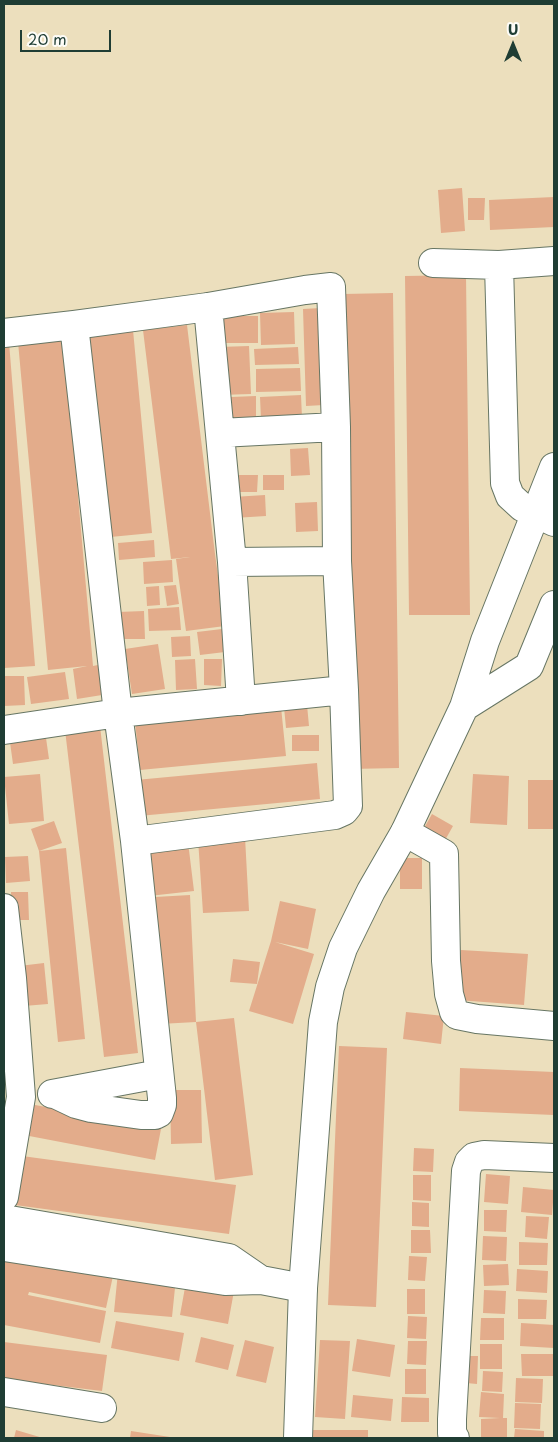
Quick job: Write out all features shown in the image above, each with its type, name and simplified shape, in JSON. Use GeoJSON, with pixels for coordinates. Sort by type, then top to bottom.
{"type":"FeatureCollection","features":[{"type":"Feature","properties":{"kind":"street"},"geometry":{"type":"LineString","coordinates":[[433,263],[499,265],[554,261]]}},
{"type":"Feature","properties":{"kind":"street"},"geometry":{"type":"LineString","coordinates":[[499,265],[505,483],[510,496],[516,502],[545,519]]}},
{"type":"Feature","properties":{"kind":"street"},"geometry":{"type":"LineString","coordinates":[[4,333],[208,307],[331,287],[338,561],[348,806],[344,811],[335,815],[135,842]]}},
{"type":"Feature","properties":{"kind":"street"},"geometry":{"type":"LineString","coordinates":[[208,307],[232,562],[241,701]]}},
{"type":"Feature","properties":{"kind":"street"},"geometry":{"type":"LineString","coordinates":[[55,1094],[76,1104],[91,1108],[152,1116],[159,1113],[162,1105],[135,842],[118,713],[74,325]]}},
{"type":"Feature","properties":{"kind":"street"},"geometry":{"type":"LineString","coordinates":[[220,433],[336,427]]}},
{"type":"Feature","properties":{"kind":"street"},"geometry":{"type":"LineString","coordinates":[[298,1438],[303,1288],[323,1022],[330,987],[344,948],[370,891],[405,832],[464,707],[485,641],[545,519],[554,467]]}},
{"type":"Feature","properties":{"kind":"street"},"geometry":{"type":"LineString","coordinates":[[232,562],[338,561]]}},
{"type":"Feature","properties":{"kind":"street"},"geometry":{"type":"LineString","coordinates":[[464,707],[528,666],[554,605]]}},
{"type":"Feature","properties":{"kind":"street"},"geometry":{"type":"LineString","coordinates":[[4,730],[118,713],[344,690]]}},
{"type":"Feature","properties":{"kind":"street"},"geometry":{"type":"LineString","coordinates":[[405,832],[444,854],[446,961],[449,994],[454,1012],[457,1015],[477,1019],[554,1026]]}},
{"type":"Feature","properties":{"kind":"street"},"geometry":{"type":"LineString","coordinates":[[4,908],[12,978],[13,1096],[4,1197]]}},
{"type":"Feature","properties":{"kind":"street"},"geometry":{"type":"LineString","coordinates":[[13,1096],[55,1094],[159,1074]]}},
{"type":"Feature","properties":{"kind":"street"},"geometry":{"type":"LineString","coordinates":[[455,1438],[452,1434],[452,1419],[466,1171],[469,1162],[474,1157],[484,1155],[554,1158]]}},
{"type":"Feature","properties":{"kind":"street"},"geometry":{"type":"LineString","coordinates":[[4,1220],[229,1258],[261,1280]]}},
{"type":"Feature","properties":{"kind":"street"},"geometry":{"type":"LineString","coordinates":[[4,1247],[225,1282],[261,1280],[303,1288]]}},
{"type":"Feature","properties":{"kind":"street"},"geometry":{"type":"LineString","coordinates":[[4,1392],[102,1408]]}},
{"type":"Feature","properties":{"kind":"building"},"geometry":{"type":"Polygon","coordinates":[[[462,188],[465,231],[441,233],[438,190],[462,188]]]}},
{"type":"Feature","properties":{"kind":"building"},"geometry":{"type":"Polygon","coordinates":[[[554,197],[554,227],[490,230],[489,200],[554,197]]]}},
{"type":"Feature","properties":{"kind":"building"},"geometry":{"type":"Polygon","coordinates":[[[468,198],[485,198],[484,220],[468,220],[468,198]]]}},
{"type":"Feature","properties":{"kind":"building"},"geometry":{"type":"Polygon","coordinates":[[[466,275],[470,615],[409,615],[405,276],[466,275]]]}},
{"type":"Feature","properties":{"kind":"building"},"geometry":{"type":"Polygon","coordinates":[[[393,293],[399,768],[350,769],[343,294],[393,293]]]}},
{"type":"Feature","properties":{"kind":"building"},"geometry":{"type":"Polygon","coordinates":[[[321,308],[324,405],[306,406],[303,309],[321,308]]]}},
{"type":"Feature","properties":{"kind":"building"},"geometry":{"type":"Polygon","coordinates":[[[294,312],[295,344],[261,345],[260,313],[294,312]]]}},
{"type":"Feature","properties":{"kind":"building"},"geometry":{"type":"Polygon","coordinates":[[[219,316],[258,316],[258,343],[219,343],[219,316]]]}},
{"type":"Feature","properties":{"kind":"building"},"geometry":{"type":"Polygon","coordinates":[[[187,325],[225,626],[186,631],[176,559],[190,557],[171,559],[143,330],[187,325]]]}},
{"type":"Feature","properties":{"kind":"building"},"geometry":{"type":"Polygon","coordinates":[[[133,330],[152,533],[100,538],[82,335],[133,330]]]}},
{"type":"Feature","properties":{"kind":"building"},"geometry":{"type":"Polygon","coordinates":[[[64,338],[93,666],[98,665],[102,695],[77,699],[73,669],[87,666],[48,670],[18,342],[64,338]]]}},
{"type":"Feature","properties":{"kind":"building"},"geometry":{"type":"Polygon","coordinates":[[[9,342],[35,666],[4,668],[4,343],[9,342]]]}},
{"type":"Feature","properties":{"kind":"building"},"geometry":{"type":"Polygon","coordinates":[[[249,346],[251,394],[220,395],[219,347],[249,346]]]}},
{"type":"Feature","properties":{"kind":"building"},"geometry":{"type":"Polygon","coordinates":[[[298,347],[299,364],[255,365],[254,349],[298,347]]]}},
{"type":"Feature","properties":{"kind":"building"},"geometry":{"type":"Polygon","coordinates":[[[300,368],[301,391],[256,392],[256,369],[300,368]]]}},
{"type":"Feature","properties":{"kind":"building"},"geometry":{"type":"Polygon","coordinates":[[[301,395],[302,418],[261,419],[260,397],[301,395]]]}},
{"type":"Feature","properties":{"kind":"building"},"geometry":{"type":"Polygon","coordinates":[[[256,396],[256,421],[232,421],[231,397],[256,396]]]}},
{"type":"Feature","properties":{"kind":"building"},"geometry":{"type":"Polygon","coordinates":[[[308,448],[310,475],[291,476],[290,449],[308,448]]]}},
{"type":"Feature","properties":{"kind":"building"},"geometry":{"type":"Polygon","coordinates":[[[234,475],[258,475],[257,492],[234,492],[234,475]]]}},
{"type":"Feature","properties":{"kind":"building"},"geometry":{"type":"Polygon","coordinates":[[[263,475],[284,475],[284,490],[263,490],[263,475]]]}},
{"type":"Feature","properties":{"kind":"building"},"geometry":{"type":"Polygon","coordinates":[[[265,495],[266,516],[234,518],[233,497],[265,495]]]}},
{"type":"Feature","properties":{"kind":"building"},"geometry":{"type":"Polygon","coordinates":[[[317,502],[318,531],[296,532],[295,503],[317,502]]]}},
{"type":"Feature","properties":{"kind":"building"},"geometry":{"type":"Polygon","coordinates":[[[154,540],[155,557],[119,560],[118,543],[154,540]]]}},
{"type":"Feature","properties":{"kind":"building"},"geometry":{"type":"Polygon","coordinates":[[[172,560],[173,582],[144,584],[143,562],[172,560]]]}},
{"type":"Feature","properties":{"kind":"building"},"geometry":{"type":"Polygon","coordinates":[[[176,585],[179,604],[167,606],[164,586],[176,585]]]}},
{"type":"Feature","properties":{"kind":"building"},"geometry":{"type":"Polygon","coordinates":[[[159,586],[160,605],[147,606],[146,587],[159,586]]]}},
{"type":"Feature","properties":{"kind":"building"},"geometry":{"type":"Polygon","coordinates":[[[179,607],[181,630],[149,631],[148,609],[179,607]]]}},
{"type":"Feature","properties":{"kind":"building"},"geometry":{"type":"Polygon","coordinates":[[[144,611],[145,639],[119,639],[118,612],[144,611]]]}},
{"type":"Feature","properties":{"kind":"building"},"geometry":{"type":"Polygon","coordinates":[[[222,629],[225,652],[200,655],[197,632],[222,629]]]}},
{"type":"Feature","properties":{"kind":"building"},"geometry":{"type":"Polygon","coordinates":[[[190,636],[191,656],[172,657],[171,637],[190,636]]]}},
{"type":"Feature","properties":{"kind":"building"},"geometry":{"type":"Polygon","coordinates":[[[158,644],[165,689],[132,694],[125,649],[158,644]]]}},
{"type":"Feature","properties":{"kind":"building"},"geometry":{"type":"Polygon","coordinates":[[[195,659],[197,689],[176,690],[175,660],[195,659]]]}},
{"type":"Feature","properties":{"kind":"building"},"geometry":{"type":"Polygon","coordinates":[[[204,659],[222,659],[221,686],[204,685],[204,659]]]}},
{"type":"Feature","properties":{"kind":"building"},"geometry":{"type":"Polygon","coordinates":[[[65,672],[69,699],[31,704],[27,677],[65,672]]]}},
{"type":"Feature","properties":{"kind":"building"},"geometry":{"type":"Polygon","coordinates":[[[4,676],[24,676],[25,705],[4,706],[4,676]]]}},
{"type":"Feature","properties":{"kind":"building"},"geometry":{"type":"Polygon","coordinates":[[[307,705],[309,726],[286,728],[284,707],[307,705]]]}},
{"type":"Feature","properties":{"kind":"building"},"geometry":{"type":"Polygon","coordinates":[[[281,707],[286,756],[140,770],[135,721],[281,707]]]}},
{"type":"Feature","properties":{"kind":"building"},"geometry":{"type":"Polygon","coordinates":[[[100,726],[138,1053],[104,1057],[65,730],[100,726]]]}},
{"type":"Feature","properties":{"kind":"building"},"geometry":{"type":"Polygon","coordinates":[[[45,731],[49,759],[13,764],[9,735],[45,731]]]}},
{"type":"Feature","properties":{"kind":"building"},"geometry":{"type":"Polygon","coordinates":[[[292,735],[319,735],[319,751],[292,751],[292,735]]]}},
{"type":"Feature","properties":{"kind":"building"},"geometry":{"type":"Polygon","coordinates":[[[317,763],[320,799],[139,816],[136,780],[317,763]]]}},
{"type":"Feature","properties":{"kind":"building"},"geometry":{"type":"Polygon","coordinates":[[[40,774],[44,821],[9,824],[4,777],[40,774]]]}},
{"type":"Feature","properties":{"kind":"building"},"geometry":{"type":"Polygon","coordinates":[[[473,774],[509,776],[507,825],[470,823],[473,774]]]}},
{"type":"Feature","properties":{"kind":"building"},"geometry":{"type":"Polygon","coordinates":[[[528,780],[554,780],[554,829],[528,829],[528,780]]]}},
{"type":"Feature","properties":{"kind":"building"},"geometry":{"type":"Polygon","coordinates":[[[432,814],[453,826],[444,842],[423,830],[432,814]]]}},
{"type":"Feature","properties":{"kind":"building"},"geometry":{"type":"Polygon","coordinates":[[[54,821],[62,843],[39,851],[31,829],[54,821]]]}},
{"type":"Feature","properties":{"kind":"building"},"geometry":{"type":"Polygon","coordinates":[[[245,837],[249,911],[203,913],[198,839],[245,837]]]}},
{"type":"Feature","properties":{"kind":"building"},"geometry":{"type":"Polygon","coordinates":[[[188,842],[194,891],[149,896],[144,847],[188,842]]]}},
{"type":"Feature","properties":{"kind":"building"},"geometry":{"type":"Polygon","coordinates":[[[66,848],[85,1039],[58,1042],[39,851],[66,848]]]}},
{"type":"Feature","properties":{"kind":"building"},"geometry":{"type":"Polygon","coordinates":[[[28,856],[30,881],[6,883],[5,857],[28,856]]]}},
{"type":"Feature","properties":{"kind":"building"},"geometry":{"type":"Polygon","coordinates":[[[400,858],[422,858],[422,889],[400,889],[400,858]]]}},
{"type":"Feature","properties":{"kind":"building"},"geometry":{"type":"Polygon","coordinates":[[[11,892],[28,892],[29,920],[12,920],[11,892]]]}},
{"type":"Feature","properties":{"kind":"building"},"geometry":{"type":"Polygon","coordinates":[[[190,895],[196,1022],[160,1024],[155,897],[190,895]]]}},
{"type":"Feature","properties":{"kind":"building"},"geometry":{"type":"Polygon","coordinates":[[[280,901],[316,909],[308,949],[275,942],[314,954],[293,1024],[249,1011],[271,941],[280,901]]]}},
{"type":"Feature","properties":{"kind":"building"},"geometry":{"type":"Polygon","coordinates":[[[461,950],[528,954],[524,1005],[457,1000],[461,950]]]}},
{"type":"Feature","properties":{"kind":"building"},"geometry":{"type":"Polygon","coordinates":[[[233,959],[260,962],[257,984],[230,982],[233,959]]]}},
{"type":"Feature","properties":{"kind":"building"},"geometry":{"type":"Polygon","coordinates":[[[44,963],[48,1004],[24,1006],[19,966],[44,963]]]}},
{"type":"Feature","properties":{"kind":"building"},"geometry":{"type":"Polygon","coordinates":[[[406,1012],[444,1016],[441,1044],[403,1039],[406,1012]]]}},
{"type":"Feature","properties":{"kind":"building"},"geometry":{"type":"Polygon","coordinates":[[[234,1018],[253,1175],[215,1180],[196,1022],[234,1018]]]}},
{"type":"Feature","properties":{"kind":"building"},"geometry":{"type":"Polygon","coordinates":[[[339,1046],[387,1048],[376,1307],[328,1305],[339,1046]]]}},
{"type":"Feature","properties":{"kind":"building"},"geometry":{"type":"Polygon","coordinates":[[[460,1068],[554,1072],[554,1115],[459,1111],[460,1068]]]}},
{"type":"Feature","properties":{"kind":"building"},"geometry":{"type":"Polygon","coordinates":[[[170,1090],[201,1090],[202,1143],[171,1144],[170,1090]]]}},
{"type":"Feature","properties":{"kind":"building"},"geometry":{"type":"Polygon","coordinates":[[[30,1104],[161,1129],[155,1160],[24,1135],[30,1104]]]}},
{"type":"Feature","properties":{"kind":"building"},"geometry":{"type":"Polygon","coordinates":[[[414,1148],[434,1149],[433,1172],[413,1171],[414,1148]]]}},
{"type":"Feature","properties":{"kind":"building"},"geometry":{"type":"Polygon","coordinates":[[[22,1156],[236,1185],[229,1234],[15,1205],[22,1156]]]}},
{"type":"Feature","properties":{"kind":"building"},"geometry":{"type":"Polygon","coordinates":[[[486,1174],[510,1176],[508,1204],[484,1202],[486,1174]]]}},
{"type":"Feature","properties":{"kind":"building"},"geometry":{"type":"Polygon","coordinates":[[[413,1175],[431,1175],[431,1201],[413,1200],[413,1175]]]}},
{"type":"Feature","properties":{"kind":"building"},"geometry":{"type":"Polygon","coordinates":[[[523,1187],[554,1190],[552,1215],[521,1212],[523,1187]]]}},
{"type":"Feature","properties":{"kind":"building"},"geometry":{"type":"Polygon","coordinates":[[[412,1202],[429,1203],[429,1227],[412,1226],[412,1202]]]}},
{"type":"Feature","properties":{"kind":"building"},"geometry":{"type":"Polygon","coordinates":[[[484,1210],[507,1210],[506,1232],[484,1231],[484,1210]]]}},
{"type":"Feature","properties":{"kind":"building"},"geometry":{"type":"Polygon","coordinates":[[[526,1216],[549,1217],[547,1239],[525,1237],[526,1216]]]}},
{"type":"Feature","properties":{"kind":"building"},"geometry":{"type":"Polygon","coordinates":[[[411,1230],[430,1230],[431,1253],[411,1253],[411,1230]]]}},
{"type":"Feature","properties":{"kind":"building"},"geometry":{"type":"Polygon","coordinates":[[[483,1236],[507,1237],[506,1261],[482,1260],[483,1236]]]}},
{"type":"Feature","properties":{"kind":"building"},"geometry":{"type":"Polygon","coordinates":[[[519,1242],[548,1243],[547,1265],[519,1265],[519,1242]]]}},
{"type":"Feature","properties":{"kind":"building"},"geometry":{"type":"Polygon","coordinates":[[[409,1256],[427,1257],[425,1281],[408,1280],[409,1256]]]}},
{"type":"Feature","properties":{"kind":"building"},"geometry":{"type":"Polygon","coordinates":[[[4,1260],[113,1276],[106,1308],[29,1292],[28,1295],[106,1311],[100,1343],[4,1325],[4,1260]]]}},
{"type":"Feature","properties":{"kind":"building"},"geometry":{"type":"Polygon","coordinates":[[[508,1264],[509,1285],[484,1286],[483,1265],[508,1264]]]}},
{"type":"Feature","properties":{"kind":"building"},"geometry":{"type":"Polygon","coordinates":[[[517,1269],[548,1271],[547,1293],[516,1291],[517,1269]]]}},
{"type":"Feature","properties":{"kind":"building"},"geometry":{"type":"Polygon","coordinates":[[[118,1272],[176,1278],[172,1317],[114,1312],[118,1272]]]}},
{"type":"Feature","properties":{"kind":"building"},"geometry":{"type":"Polygon","coordinates":[[[186,1282],[234,1291],[228,1324],[180,1315],[186,1282]]]}},
{"type":"Feature","properties":{"kind":"building"},"geometry":{"type":"Polygon","coordinates":[[[407,1289],[425,1289],[425,1314],[407,1314],[407,1289]]]}},
{"type":"Feature","properties":{"kind":"building"},"geometry":{"type":"Polygon","coordinates":[[[484,1290],[506,1291],[505,1314],[483,1313],[484,1290]]]}},
{"type":"Feature","properties":{"kind":"building"},"geometry":{"type":"Polygon","coordinates":[[[518,1299],[547,1300],[546,1319],[518,1319],[518,1299]]]}},
{"type":"Feature","properties":{"kind":"building"},"geometry":{"type":"Polygon","coordinates":[[[408,1316],[427,1317],[426,1339],[407,1338],[408,1316]]]}},
{"type":"Feature","properties":{"kind":"building"},"geometry":{"type":"Polygon","coordinates":[[[481,1318],[504,1318],[504,1340],[480,1340],[481,1318]]]}},
{"type":"Feature","properties":{"kind":"building"},"geometry":{"type":"Polygon","coordinates":[[[116,1321],[184,1333],[179,1361],[111,1348],[116,1321]]]}},
{"type":"Feature","properties":{"kind":"building"},"geometry":{"type":"Polygon","coordinates":[[[521,1323],[554,1325],[554,1348],[520,1346],[521,1323]]]}},
{"type":"Feature","properties":{"kind":"building"},"geometry":{"type":"Polygon","coordinates":[[[201,1337],[234,1345],[228,1370],[195,1362],[201,1337]]]}},
{"type":"Feature","properties":{"kind":"building"},"geometry":{"type":"Polygon","coordinates":[[[357,1339],[395,1345],[390,1377],[352,1371],[357,1339]]]}},
{"type":"Feature","properties":{"kind":"building"},"geometry":{"type":"Polygon","coordinates":[[[245,1340],[274,1347],[266,1383],[236,1376],[245,1340]]]}},
{"type":"Feature","properties":{"kind":"building"},"geometry":{"type":"Polygon","coordinates":[[[320,1340],[350,1341],[345,1419],[315,1417],[320,1340]]]}},
{"type":"Feature","properties":{"kind":"building"},"geometry":{"type":"Polygon","coordinates":[[[408,1341],[427,1341],[426,1365],[407,1364],[408,1341]]]}},
{"type":"Feature","properties":{"kind":"building"},"geometry":{"type":"Polygon","coordinates":[[[4,1342],[107,1355],[102,1391],[4,1379],[4,1342]]]}},
{"type":"Feature","properties":{"kind":"building"},"geometry":{"type":"Polygon","coordinates":[[[480,1344],[502,1344],[502,1369],[480,1369],[480,1344]]]}},
{"type":"Feature","properties":{"kind":"building"},"geometry":{"type":"Polygon","coordinates":[[[521,1354],[554,1354],[554,1376],[522,1376],[521,1354]]]}},
{"type":"Feature","properties":{"kind":"building"},"geometry":{"type":"Polygon","coordinates":[[[467,1356],[478,1356],[477,1384],[466,1383],[467,1356]]]}},
{"type":"Feature","properties":{"kind":"building"},"geometry":{"type":"Polygon","coordinates":[[[405,1369],[426,1369],[426,1394],[405,1394],[405,1369]]]}},
{"type":"Feature","properties":{"kind":"building"},"geometry":{"type":"Polygon","coordinates":[[[483,1371],[503,1372],[502,1392],[482,1391],[483,1371]]]}},
{"type":"Feature","properties":{"kind":"building"},"geometry":{"type":"Polygon","coordinates":[[[516,1378],[543,1379],[542,1403],[515,1402],[516,1378]]]}},
{"type":"Feature","properties":{"kind":"building"},"geometry":{"type":"Polygon","coordinates":[[[481,1392],[504,1394],[503,1418],[507,1418],[507,1438],[481,1438],[481,1419],[500,1418],[479,1417],[481,1392]]]}},
{"type":"Feature","properties":{"kind":"building"},"geometry":{"type":"Polygon","coordinates":[[[353,1395],[393,1399],[391,1421],[351,1417],[353,1395]]]}},
{"type":"Feature","properties":{"kind":"building"},"geometry":{"type":"Polygon","coordinates":[[[402,1397],[429,1398],[429,1422],[401,1422],[402,1397]]]}},
{"type":"Feature","properties":{"kind":"building"},"geometry":{"type":"Polygon","coordinates":[[[515,1403],[541,1404],[540,1429],[514,1428],[515,1403]]]}},
{"type":"Feature","properties":{"kind":"building"},"geometry":{"type":"Polygon","coordinates":[[[515,1429],[544,1431],[544,1438],[514,1438],[515,1429]]]}},
{"type":"Feature","properties":{"kind":"building"},"geometry":{"type":"Polygon","coordinates":[[[16,1430],[43,1438],[14,1438],[16,1430]]]}},
{"type":"Feature","properties":{"kind":"building"},"geometry":{"type":"Polygon","coordinates":[[[310,1430],[368,1430],[368,1438],[310,1438],[310,1430]]]}},
{"type":"Feature","properties":{"kind":"building"},"geometry":{"type":"Polygon","coordinates":[[[131,1431],[170,1437],[170,1438],[130,1438],[131,1431]]]}}]}
